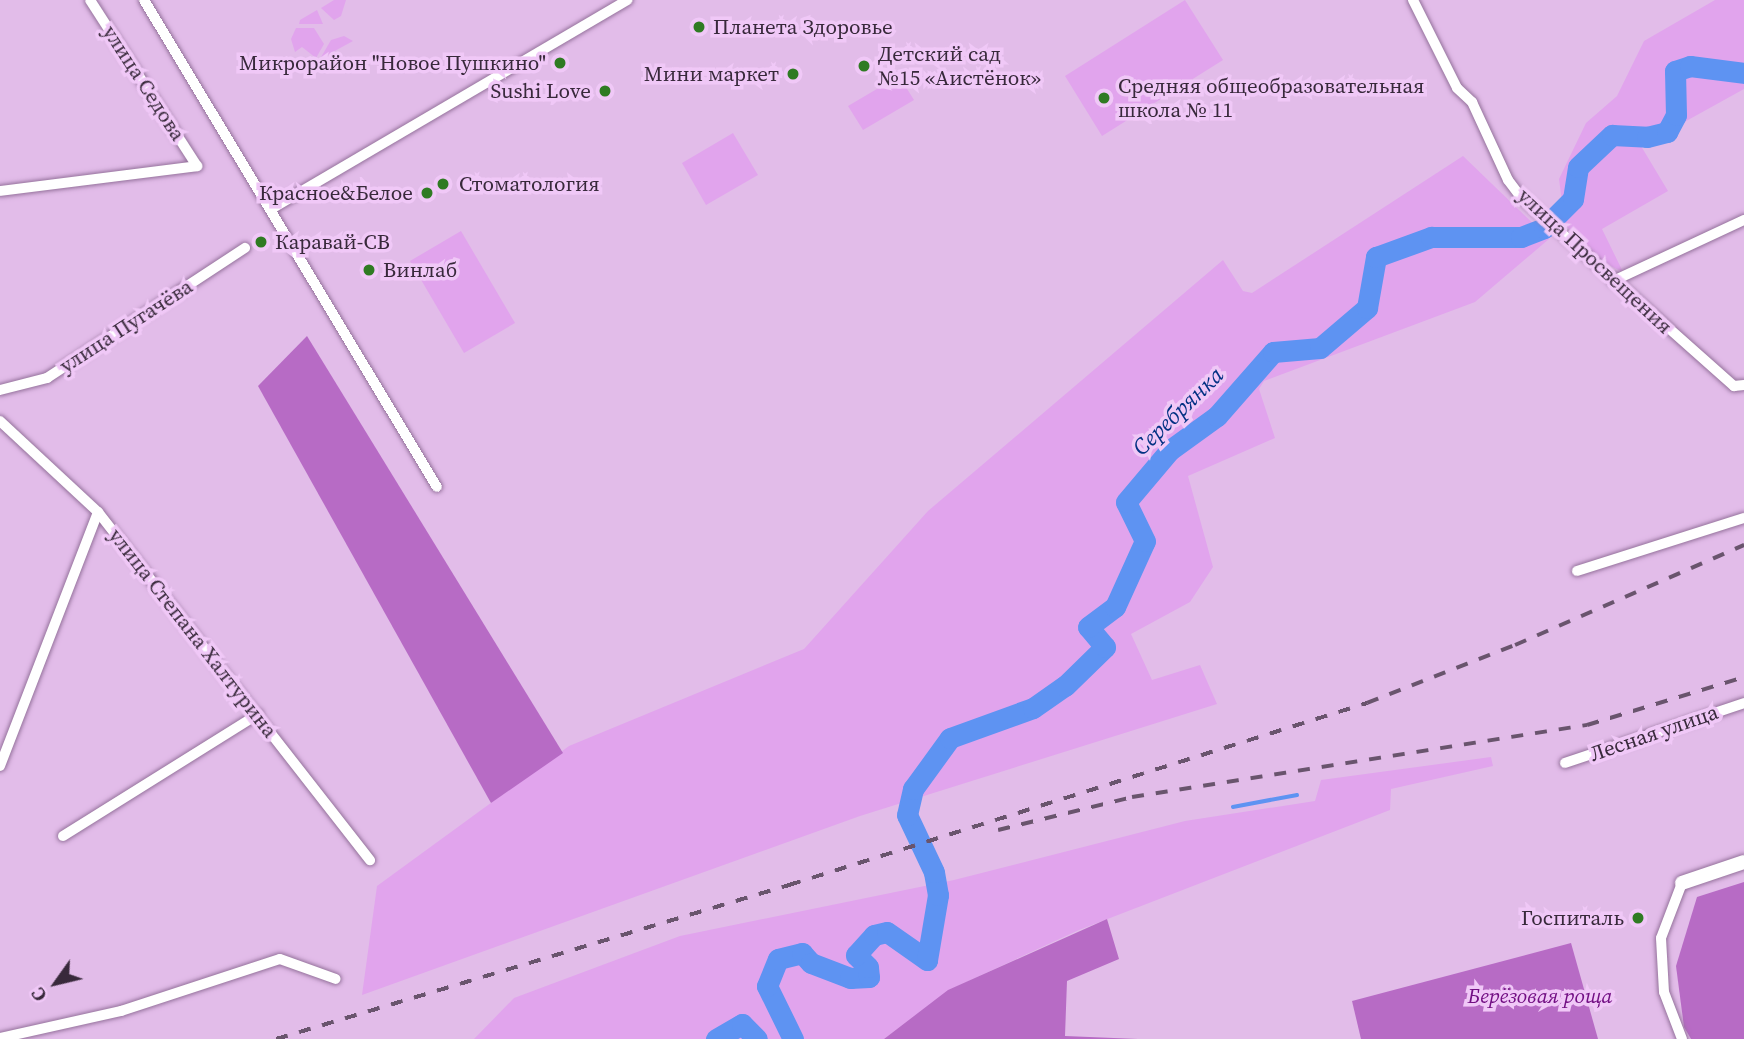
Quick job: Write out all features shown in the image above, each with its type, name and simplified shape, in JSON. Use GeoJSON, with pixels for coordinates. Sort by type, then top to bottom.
{"type":"FeatureCollection","features":[{"type":"Feature","properties":{"kind":"street","name":"улица Седова"},"geometry":{"type":"LineString","coordinates":[[0,191],[198,166],[90,0]]}},
{"type":"Feature","properties":{"kind":"street"},"geometry":{"type":"LineString","coordinates":[[144,0],[272,208],[437,486]]}},
{"type":"Feature","properties":{"kind":"street"},"geometry":{"type":"LineString","coordinates":[[272,208],[627,0]]}},
{"type":"Feature","properties":{"kind":"street","name":"улица Просвещения"},"geometry":{"type":"LineString","coordinates":[[1413,0],[1457,88],[1472,102],[1508,180],[1537,211],[1613,281],[1734,386],[1744,385]]}},
{"type":"Feature","properties":{"kind":"street"},"geometry":{"type":"LineString","coordinates":[[1613,281],[1744,220]]}},
{"type":"Feature","properties":{"kind":"street","name":"улица Пугачёва"},"geometry":{"type":"LineString","coordinates":[[0,390],[47,378],[245,248]]}},
{"type":"Feature","properties":{"kind":"street","name":"улица Степана Халтурина"},"geometry":{"type":"LineString","coordinates":[[0,421],[97,512],[370,860]]}},
{"type":"Feature","properties":{"kind":"street"},"geometry":{"type":"LineString","coordinates":[[0,766],[97,512]]}},
{"type":"Feature","properties":{"kind":"street"},"geometry":{"type":"LineString","coordinates":[[1577,571],[1744,518]]}},
{"type":"Feature","properties":{"kind":"street","name":"Лесная улица"},"geometry":{"type":"LineString","coordinates":[[1564,763],[1744,703]]}},
{"type":"Feature","properties":{"kind":"street"},"geometry":{"type":"LineString","coordinates":[[63,836],[258,714]]}},
{"type":"Feature","properties":{"kind":"street"},"geometry":{"type":"LineString","coordinates":[[1682,1039],[1664,992],[1661,939],[1682,883],[1744,862]]}},
{"type":"Feature","properties":{"kind":"street"},"geometry":{"type":"LineString","coordinates":[[0,1038],[121,1011],[280,959],[336,979]]}},
{"type":"Feature","properties":{"kind":"shaded area"},"geometry":{"type":"Polygon","coordinates":[[[334,0],[346,0],[341,16],[334,20],[321,8],[334,0]]]}},
{"type":"Feature","properties":{"kind":"shaded area"},"geometry":{"type":"Polygon","coordinates":[[[1185,0],[1223,60],[1102,136],[1065,76],[1185,0]]]}},
{"type":"Feature","properties":{"kind":"shaded area"},"geometry":{"type":"Polygon","coordinates":[[[1715,0],[1744,0],[1744,89],[1641,146],[1668,191],[1602,229],[1623,272],[1604,263],[1565,225],[1559,179],[1586,123],[1617,96],[1644,41],[1715,0]]]}},
{"type":"Feature","properties":{"kind":"shaded area"},"geometry":{"type":"Polygon","coordinates":[[[317,10],[323,24],[299,24],[300,20],[317,10]]]}},
{"type":"Feature","properties":{"kind":"shaded area"},"geometry":{"type":"Polygon","coordinates":[[[296,28],[314,28],[324,44],[316,58],[302,47],[295,52],[291,39],[296,28]]]}},
{"type":"Feature","properties":{"kind":"shaded area"},"geometry":{"type":"Polygon","coordinates":[[[344,36],[353,41],[320,59],[331,40],[344,36]]]}},
{"type":"Feature","properties":{"kind":"shaded area"},"geometry":{"type":"Polygon","coordinates":[[[899,76],[914,100],[863,130],[848,106],[899,76]]]}},
{"type":"Feature","properties":{"kind":"shaded area"},"geometry":{"type":"Polygon","coordinates":[[[733,133],[758,175],[706,205],[682,163],[733,133]]]}},
{"type":"Feature","properties":{"kind":"shaded area"},"geometry":{"type":"Polygon","coordinates":[[[1463,156],[1549,239],[1475,302],[1264,381],[1259,389],[1275,438],[1188,476],[1213,567],[1190,602],[1131,634],[1152,680],[1200,665],[1217,704],[860,816],[362,995],[377,886],[569,746],[804,649],[928,511],[1223,260],[1243,291],[1252,293],[1463,156]]]}},
{"type":"Feature","properties":{"kind":"shaded area"},"geometry":{"type":"Polygon","coordinates":[[[461,231],[515,323],[464,353],[410,261],[461,231]]]}},
{"type":"Feature","properties":{"kind":"shaded area"},"geometry":{"type":"Polygon","coordinates":[[[1491,757],[1493,766],[1391,789],[1390,810],[1079,930],[949,990],[884,1039],[474,1039],[514,998],[680,936],[954,880],[1185,821],[1315,801],[1321,780],[1491,757]]]}},
{"type":"Feature","properties":{"kind":"green space"},"geometry":{"type":"Polygon","coordinates":[[[307,336],[563,753],[491,803],[258,386],[307,336]]]}},
{"type":"Feature","properties":{"kind":"green space"},"geometry":{"type":"Polygon","coordinates":[[[1744,882],[1744,1039],[1691,1039],[1684,1027],[1676,966],[1697,897],[1744,882]]]}},
{"type":"Feature","properties":{"kind":"green space"},"geometry":{"type":"Polygon","coordinates":[[[1107,919],[1119,959],[1067,981],[1065,1036],[1138,1039],[884,1039],[948,990],[1107,919]]]}},
{"type":"Feature","properties":{"kind":"green space","name":"Берёзовая роща"},"geometry":{"type":"Polygon","coordinates":[[[1571,943],[1598,1039],[1361,1039],[1352,1001],[1571,943]]]}},
{"type":"Feature","properties":{"kind":"waterway","name":"Серебрянка"},"geometry":{"type":"LineString","coordinates":[[793,1039],[767,986],[778,959],[802,953],[811,963],[850,978],[869,977],[868,967],[856,955],[874,935],[887,932],[927,960],[938,895],[934,872],[907,815],[913,789],[950,738],[1033,708],[1065,686],[1105,647],[1088,627],[1115,607],[1145,541],[1126,502],[1170,450],[1217,416],[1273,352],[1320,348],[1367,308],[1376,257],[1431,237],[1521,237],[1544,228],[1573,199],[1578,167],[1612,135],[1647,137],[1667,132],[1676,115],[1675,71],[1690,66],[1744,73]]}},
{"type":"Feature","properties":{"kind":"waterway"},"geometry":{"type":"LineString","coordinates":[[1233,807],[1297,795]]}},
{"type":"Feature","properties":{"kind":"waterway","name":"Серебрянка"},"geometry":{"type":"LineString","coordinates":[[716,1039],[742,1024],[757,1039]]}},
{"type":"Feature","properties":{"kind":"railway"},"geometry":{"type":"LineString","coordinates":[[276,1039],[789,885],[1367,703],[1515,645],[1744,545]]}},
{"type":"Feature","properties":{"kind":"railway"},"geometry":{"type":"LineString","coordinates":[[998,830],[1132,797],[1587,725],[1744,677]]}},
{"type":"Feature","properties":{"kind":"place","name":"Планета Здоровье"},"geometry":{"type":"Point","coordinates":[699,27]}},
{"type":"Feature","properties":{"kind":"place","name":"Микрорайон \"Новое Пушкино\""},"geometry":{"type":"Point","coordinates":[560,63]}},
{"type":"Feature","properties":{"kind":"place","name":"Детский сад №15 «Аистёнок»"},"geometry":{"type":"Point","coordinates":[864,66]}},
{"type":"Feature","properties":{"kind":"place","name":"Мини маркет"},"geometry":{"type":"Point","coordinates":[793,74]}},
{"type":"Feature","properties":{"kind":"place","name":"Sushi Love"},"geometry":{"type":"Point","coordinates":[605,91]}},
{"type":"Feature","properties":{"kind":"place","name":"Средняя общеобразовательная школа № 11"},"geometry":{"type":"Point","coordinates":[1104,98]}},
{"type":"Feature","properties":{"kind":"place","name":"Стоматология"},"geometry":{"type":"Point","coordinates":[443,184]}},
{"type":"Feature","properties":{"kind":"place","name":"Красное&Белое"},"geometry":{"type":"Point","coordinates":[427,193]}},
{"type":"Feature","properties":{"kind":"place","name":"Каравай-СВ"},"geometry":{"type":"Point","coordinates":[261,242]}},
{"type":"Feature","properties":{"kind":"place","name":"Винлаб"},"geometry":{"type":"Point","coordinates":[369,270]}},
{"type":"Feature","properties":{"kind":"place","name":"Госпиталь"},"geometry":{"type":"Point","coordinates":[1638,918]}}]}
